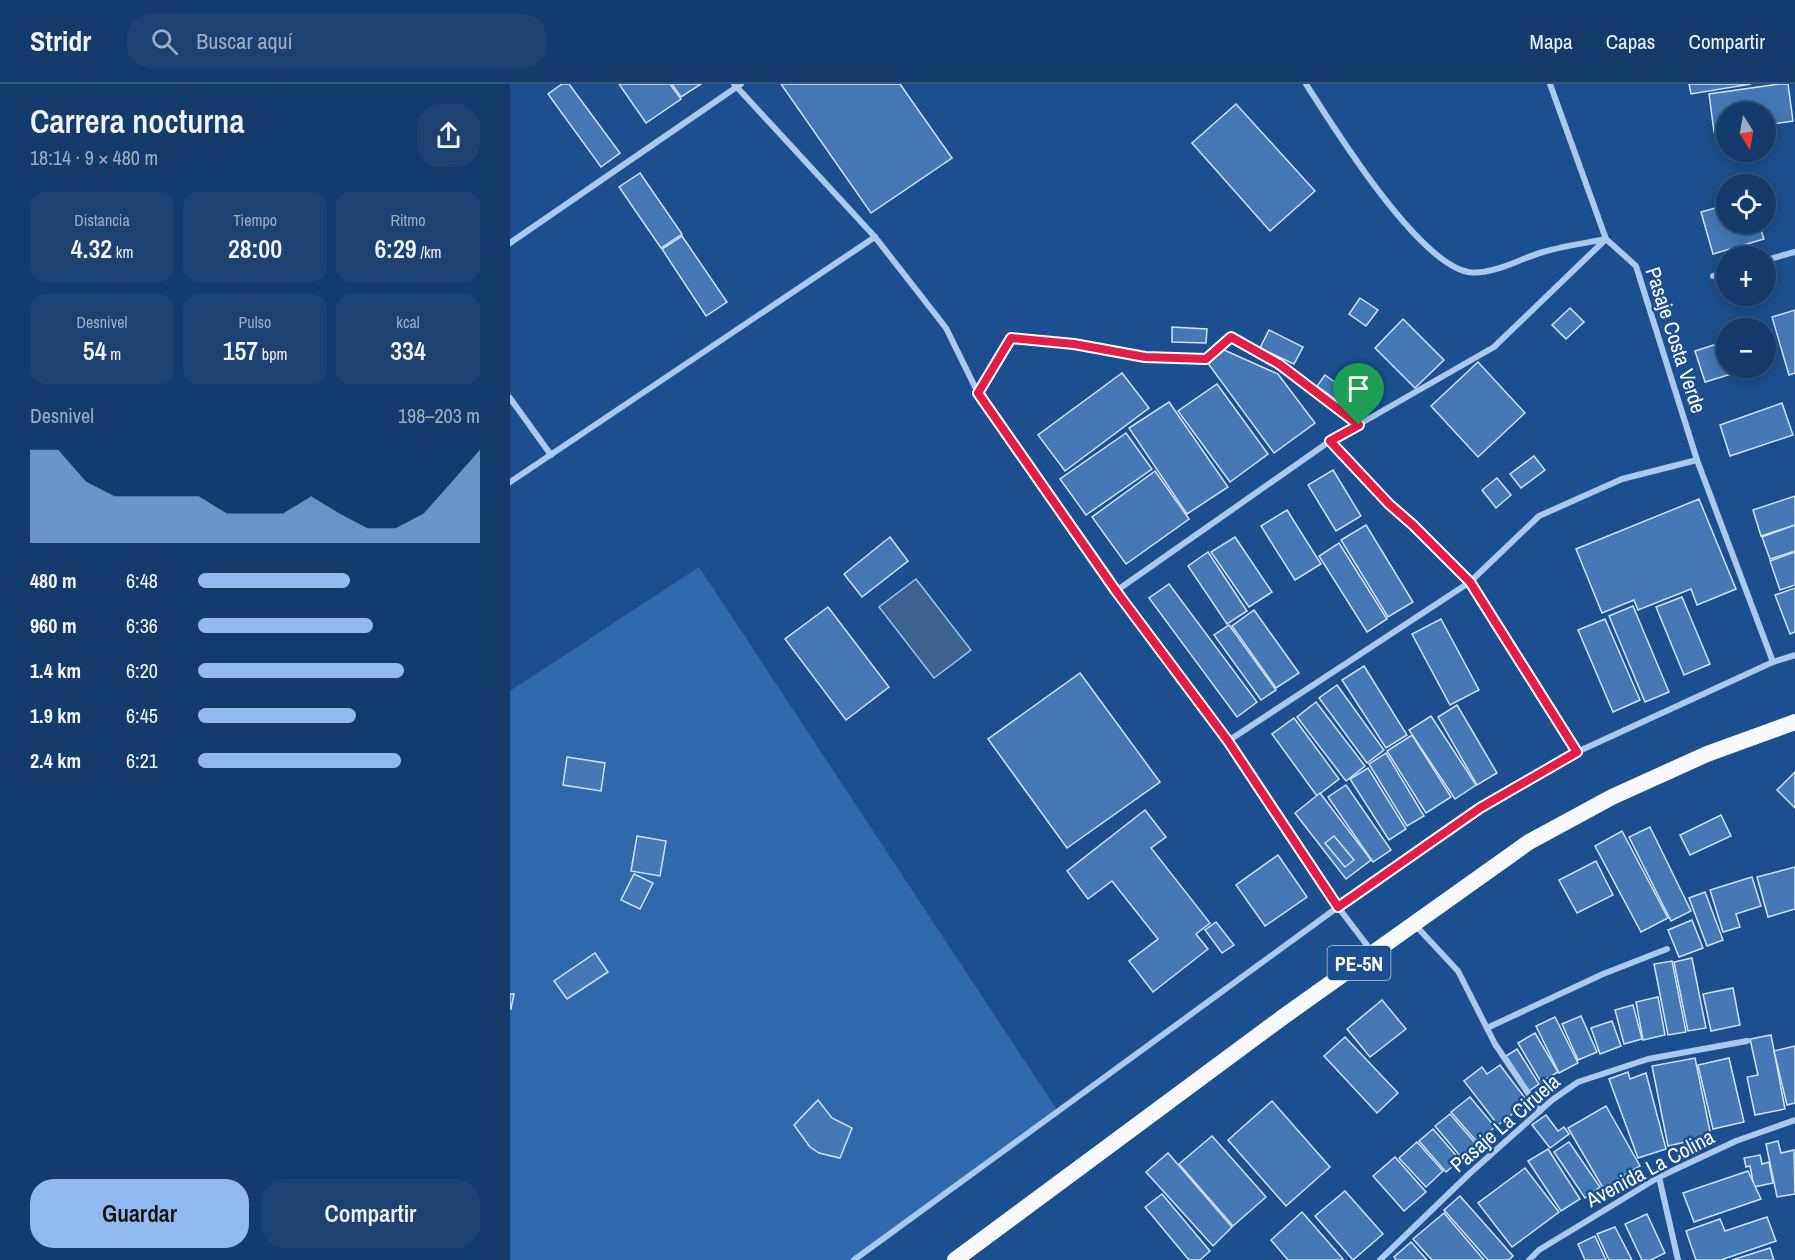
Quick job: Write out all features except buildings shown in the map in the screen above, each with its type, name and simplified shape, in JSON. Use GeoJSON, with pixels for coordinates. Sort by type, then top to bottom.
{"type":"FeatureCollection","features":[{"type":"Feature","properties":{"kind":"highway","name":"PE-5N"},"geometry":{"type":"LineString","coordinates":[[955,1260],[1414,923],[1530,842],[1612,797],[1707,754],[1795,722]]}},
{"type":"Feature","properties":{"kind":"street"},"geometry":{"type":"LineString","coordinates":[[1306,84],[1363,170],[1427,247],[1447,262],[1468,272],[1487,270],[1545,251],[1606,239]]}},
{"type":"Feature","properties":{"kind":"street"},"geometry":{"type":"LineString","coordinates":[[1550,84],[1606,239]]}},
{"type":"Feature","properties":{"kind":"street"},"geometry":{"type":"LineString","coordinates":[[510,243],[737,85],[876,237],[946,328],[978,393],[1116,591],[1228,741],[1338,907],[1373,953]]}},
{"type":"Feature","properties":{"kind":"street"},"geometry":{"type":"LineString","coordinates":[[510,482],[876,237]]}},
{"type":"Feature","properties":{"kind":"street"},"geometry":{"type":"LineString","coordinates":[[1116,591],[1330,441],[1494,347],[1515,330],[1606,239]]}},
{"type":"Feature","properties":{"kind":"street","name":"Pasaje Costa Verde"},"geometry":{"type":"LineString","coordinates":[[1606,239],[1636,266],[1697,460],[1773,662]]}},
{"type":"Feature","properties":{"kind":"street"},"geometry":{"type":"LineString","coordinates":[[1776,258],[1795,252]]}},
{"type":"Feature","properties":{"kind":"street"},"geometry":{"type":"LineString","coordinates":[[978,393],[1011,338],[1074,344],[1145,357],[1206,359],[1231,337],[1279,364],[1359,425]]}},
{"type":"Feature","properties":{"kind":"street"},"geometry":{"type":"LineString","coordinates":[[510,398],[551,455]]}},
{"type":"Feature","properties":{"kind":"street"},"geometry":{"type":"LineString","coordinates":[[1330,441],[1389,504],[1470,582],[1577,752]]}},
{"type":"Feature","properties":{"kind":"street"},"geometry":{"type":"LineString","coordinates":[[1228,741],[1470,582],[1539,516],[1622,479],[1697,460]]}},
{"type":"Feature","properties":{"kind":"street"},"geometry":{"type":"LineString","coordinates":[[854,1260],[1338,907],[1480,808],[1577,752],[1773,662],[1795,655]]}},
{"type":"Feature","properties":{"kind":"street"},"geometry":{"type":"LineString","coordinates":[[1414,923],[1458,971],[1508,1066],[1540,1111]]}},
{"type":"Feature","properties":{"kind":"street"},"geometry":{"type":"LineString","coordinates":[[1487,1028],[1603,974],[1667,949]]}},
{"type":"Feature","properties":{"kind":"street","name":"Pasaje La Ciruela"},"geometry":{"type":"LineString","coordinates":[[1380,1260],[1540,1111],[1578,1082],[1648,1059],[1747,1041]]}},
{"type":"Feature","properties":{"kind":"street","name":"Avenida La Colina"},"geometry":{"type":"LineString","coordinates":[[1529,1260],[1539,1250],[1659,1177],[1736,1141],[1795,1120]]}},
{"type":"Feature","properties":{"kind":"street"},"geometry":{"type":"LineString","coordinates":[[1659,1177],[1678,1260]]}},
{"type":"Feature","properties":{"kind":"shaded area"},"geometry":{"type":"Polygon","coordinates":[[[699,567],[1059,1113],[858,1260],[510,1260],[510,691],[699,567]]]}},
{"type":"Feature","properties":{"kind":"shaded area"},"geometry":{"type":"Polygon","coordinates":[[[916,579],[971,650],[934,678],[879,607],[916,579]]]}},
{"type":"Feature","properties":{"kind":"route"},"geometry":{"type":"LineString","coordinates":[[1231,337],[1279,364],[1359,425],[1330,441],[1389,504],[1470,582],[1577,752],[1480,808],[1338,907],[1228,741],[1116,591],[978,393],[1011,338],[1074,344],[1145,357],[1206,359],[1231,337]]}}]}
